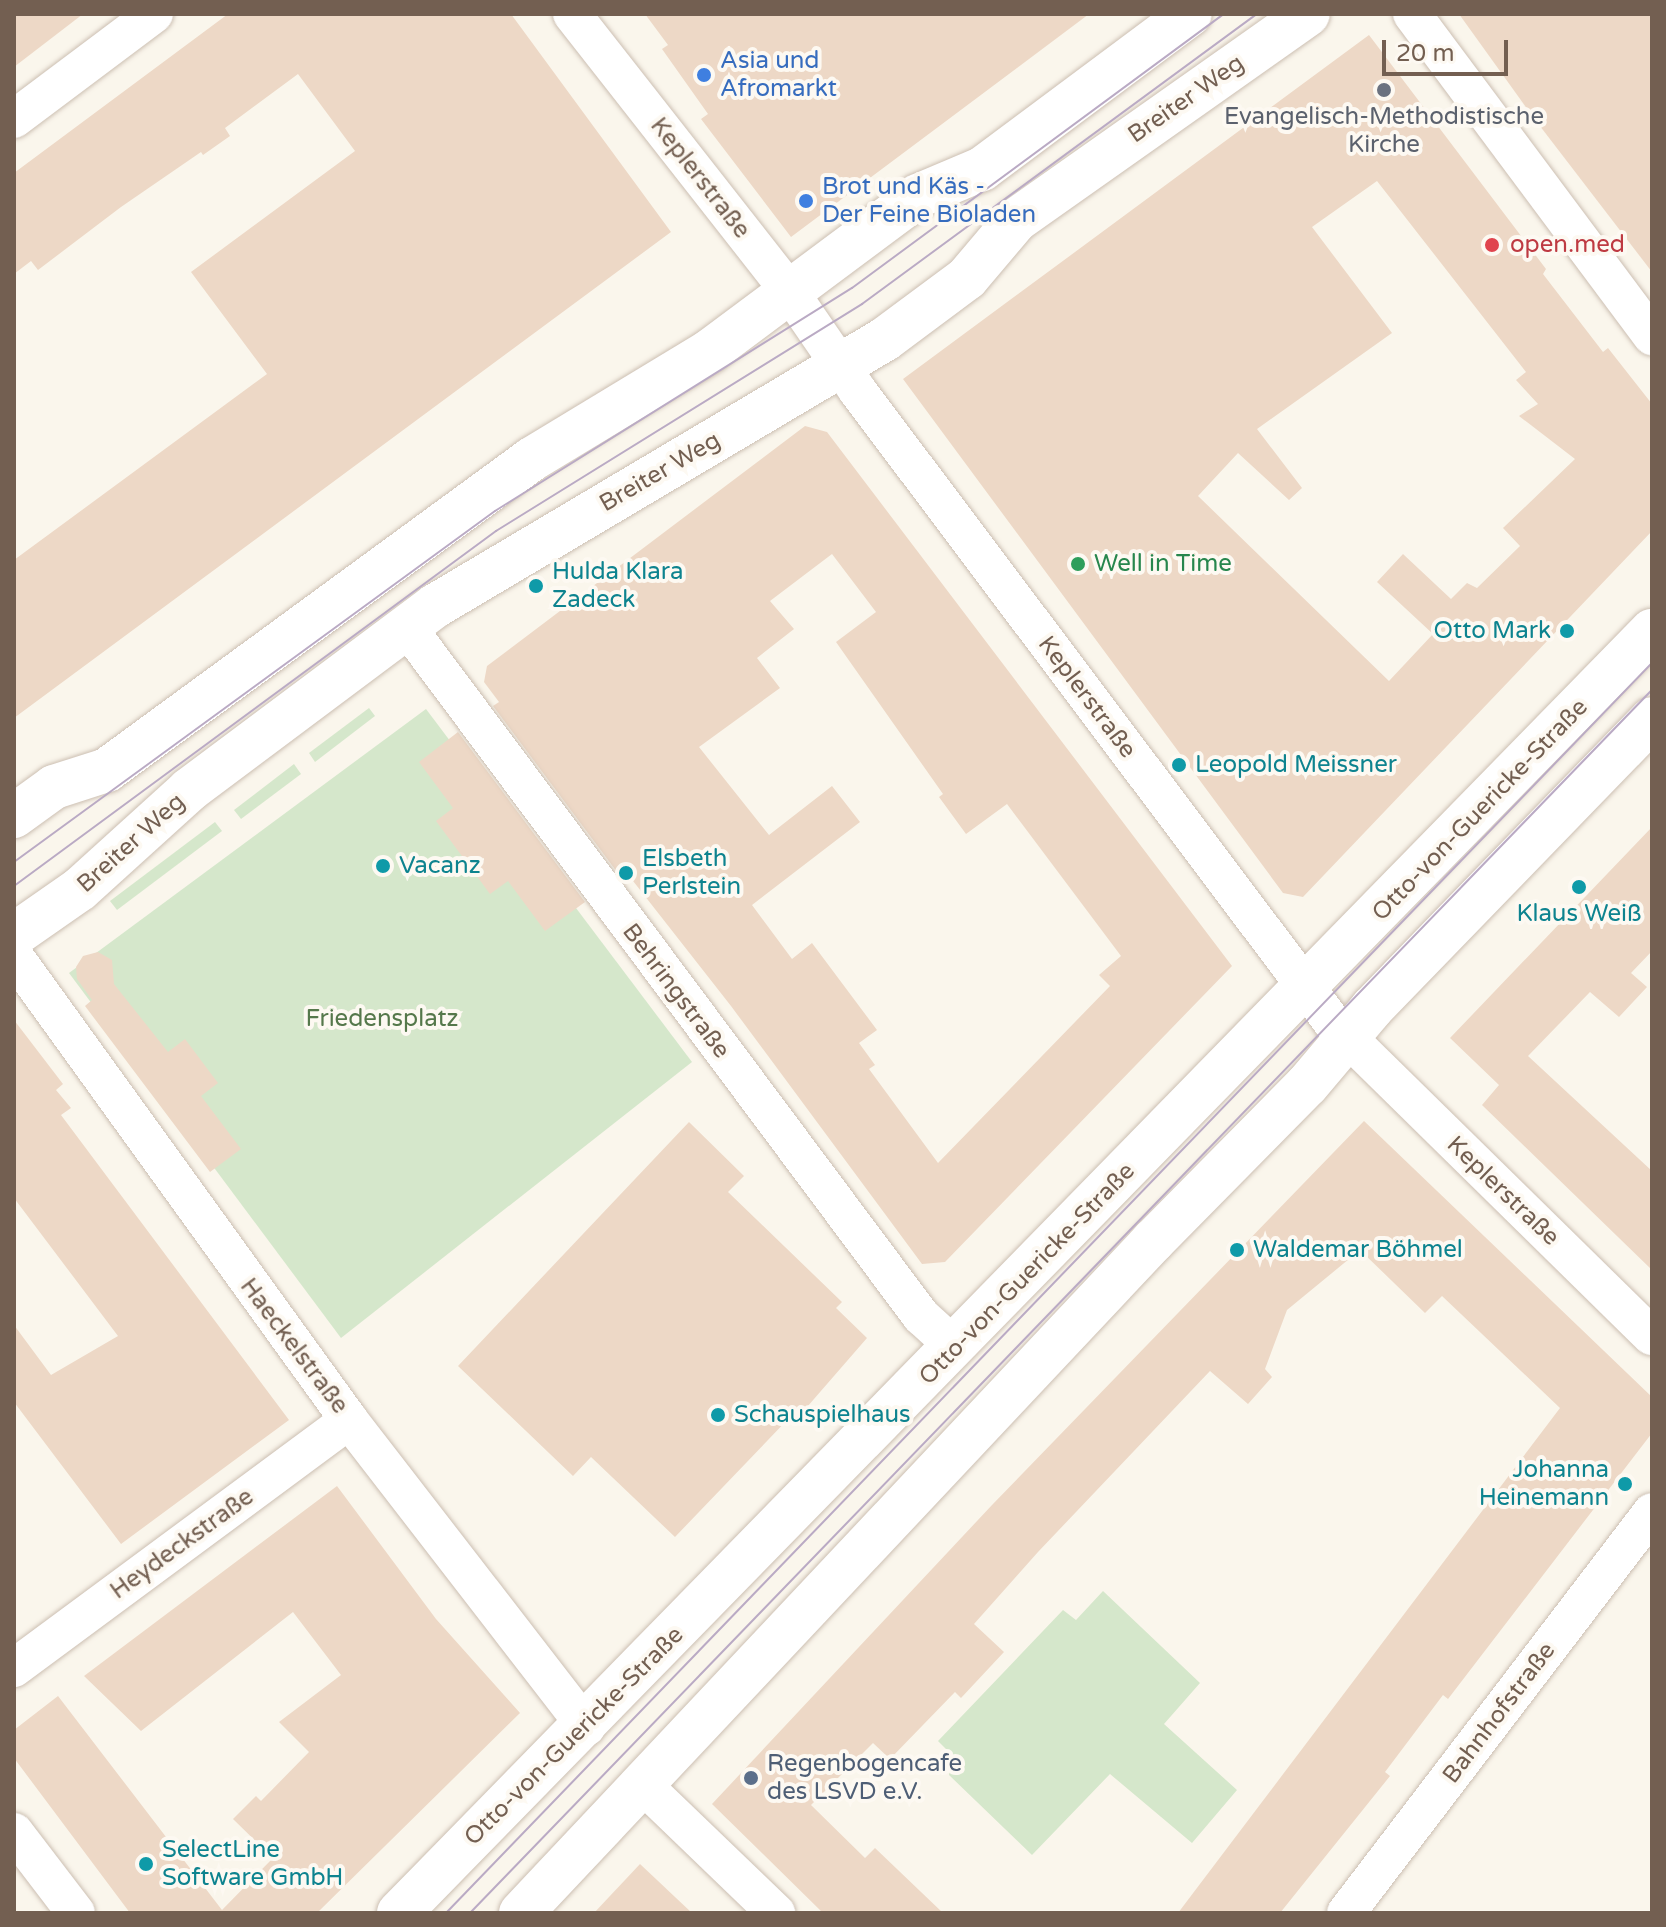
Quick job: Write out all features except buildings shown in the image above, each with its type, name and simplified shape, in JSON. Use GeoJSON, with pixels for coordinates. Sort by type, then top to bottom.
{"type":"FeatureCollection","features":[{"type":"Feature","properties":{"kind":"street"},"geometry":{"type":"LineString","coordinates":[[14,119],[154,14]]}},
{"type":"Feature","properties":{"kind":"street","name":"Keplerstraße"},"geometry":{"type":"LineString","coordinates":[[572,14],[789,291],[1307,990],[1347,1039],[1652,1336]]}},
{"type":"Feature","properties":{"kind":"street"},"geometry":{"type":"LineString","coordinates":[[14,816],[54,787],[107,770],[519,468],[710,351],[918,196],[982,169],[1190,14]]}},
{"type":"Feature","properties":{"kind":"street","name":"Breiter Weg"},"geometry":{"type":"LineString","coordinates":[[14,935],[80,889],[189,790],[456,592],[842,366],[953,291],[1008,228],[1039,202],[1308,14]]}},
{"type":"Feature","properties":{"kind":"street"},"geometry":{"type":"LineString","coordinates":[[1412,14],[1652,336]]}},
{"type":"Feature","properties":{"kind":"street","name":"Behringstraße"},"geometry":{"type":"LineString","coordinates":[[407,627],[913,1305],[955,1347]]}},
{"type":"Feature","properties":{"kind":"street","name":"Otto-von-Guericke-Straße"},"geometry":{"type":"LineString","coordinates":[[399,1913],[543,1765],[586,1727],[1307,990],[1652,631]]}},
{"type":"Feature","properties":{"kind":"street"},"geometry":{"type":"LineString","coordinates":[[521,1913],[1652,719]]}},
{"type":"Feature","properties":{"kind":"street","name":"Haeckelstraße"},"geometry":{"type":"LineString","coordinates":[[14,956],[349,1420],[586,1727]]}},
{"type":"Feature","properties":{"kind":"street","name":"Heydeckstraße"},"geometry":{"type":"LineString","coordinates":[[14,1668],[349,1420]]}},
{"type":"Feature","properties":{"kind":"street","name":"Bahnhofstraße"},"geometry":{"type":"LineString","coordinates":[[1346,1913],[1652,1512]]}},
{"type":"Feature","properties":{"kind":"street"},"geometry":{"type":"LineString","coordinates":[[643,1785],[776,1913]]}},
{"type":"Feature","properties":{"kind":"street"},"geometry":{"type":"LineString","coordinates":[[14,1832],[76,1913]]}},
{"type":"Feature","properties":{"kind":"green space"},"geometry":{"type":"Polygon","coordinates":[[[369,708],[375,716],[315,762],[309,753],[369,708]]]}},
{"type":"Feature","properties":{"kind":"green space","name":"Friedensplatz"},"geometry":{"type":"Polygon","coordinates":[[[426,709],[692,1062],[341,1338],[69,973],[426,709]]]}},
{"type":"Feature","properties":{"kind":"green space"},"geometry":{"type":"Polygon","coordinates":[[[294,764],[301,774],[241,819],[234,810],[294,764]]]}},
{"type":"Feature","properties":{"kind":"green space"},"geometry":{"type":"Polygon","coordinates":[[[215,822],[222,831],[117,910],[110,901],[215,822]]]}},
{"type":"Feature","properties":{"kind":"green space"},"geometry":{"type":"Polygon","coordinates":[[[1103,1591],[1200,1683],[1164,1724],[1237,1790],[1192,1843],[1110,1774],[1032,1855],[949,1775],[953,1756],[938,1741],[1063,1610],[1076,1620],[1103,1591]]]}},
{"type":"Feature","properties":{"kind":"tram line"},"geometry":{"type":"LineString","coordinates":[[14,862],[495,511],[852,288],[1224,14]]}},
{"type":"Feature","properties":{"kind":"tram line"},"geometry":{"type":"LineString","coordinates":[[14,886],[496,531],[862,304],[1257,14]]}},
{"type":"Feature","properties":{"kind":"tram line"},"geometry":{"type":"LineString","coordinates":[[446,1913],[1652,663]]}},
{"type":"Feature","properties":{"kind":"tram line"},"geometry":{"type":"LineString","coordinates":[[470,1913],[1652,690]]}},
{"type":"Feature","properties":{"kind":"place","name":"Asia und Afromarkt"},"geometry":{"type":"Point","coordinates":[704,75]}},
{"type":"Feature","properties":{"kind":"place","name":"Evangelisch-Methodistische Kirche"},"geometry":{"type":"Point","coordinates":[1384,90]}},
{"type":"Feature","properties":{"kind":"place","name":"Brot und Käs - Der Feine Bioladen"},"geometry":{"type":"Point","coordinates":[806,201]}},
{"type":"Feature","properties":{"kind":"place","name":"open.med"},"geometry":{"type":"Point","coordinates":[1492,245]}},
{"type":"Feature","properties":{"kind":"place","name":"Well in Time"},"geometry":{"type":"Point","coordinates":[1078,564]}},
{"type":"Feature","properties":{"kind":"place","name":"Hulda Klara Zadeck"},"geometry":{"type":"Point","coordinates":[536,586]}},
{"type":"Feature","properties":{"kind":"place","name":"Otto Mark"},"geometry":{"type":"Point","coordinates":[1567,631]}},
{"type":"Feature","properties":{"kind":"place","name":"Leopold Meissner"},"geometry":{"type":"Point","coordinates":[1179,765]}},
{"type":"Feature","properties":{"kind":"place","name":"Vacanz"},"geometry":{"type":"Point","coordinates":[383,866]}},
{"type":"Feature","properties":{"kind":"place","name":"Elsbeth Perlstein"},"geometry":{"type":"Point","coordinates":[626,873]}},
{"type":"Feature","properties":{"kind":"place","name":"Klaus Weiß"},"geometry":{"type":"Point","coordinates":[1579,887]}},
{"type":"Feature","properties":{"kind":"place","name":"Waldemar Böhmel"},"geometry":{"type":"Point","coordinates":[1237,1250]}},
{"type":"Feature","properties":{"kind":"place","name":"Schauspielhaus"},"geometry":{"type":"Point","coordinates":[718,1415]}},
{"type":"Feature","properties":{"kind":"place","name":"Johanna Heinemann"},"geometry":{"type":"Point","coordinates":[1625,1484]}},
{"type":"Feature","properties":{"kind":"place","name":"Regenbogencafe des LSVD e.V."},"geometry":{"type":"Point","coordinates":[751,1778]}},
{"type":"Feature","properties":{"kind":"place","name":"SelectLine Software GmbH"},"geometry":{"type":"Point","coordinates":[146,1864]}}]}
